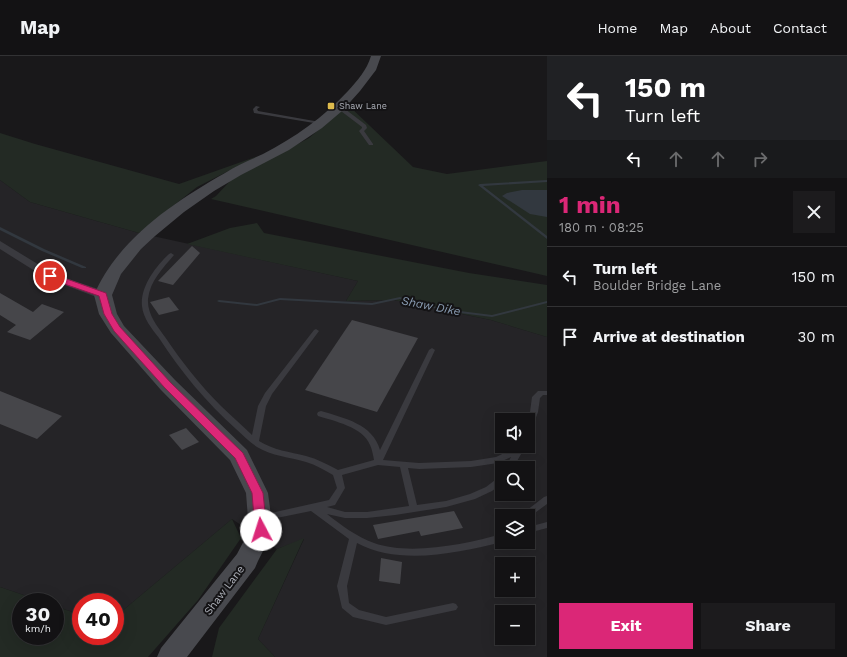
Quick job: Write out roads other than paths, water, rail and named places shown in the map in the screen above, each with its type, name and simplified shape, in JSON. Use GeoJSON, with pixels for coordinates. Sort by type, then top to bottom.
{"type":"FeatureCollection","features":[{"type":"Feature","properties":{"kind":"street"},"geometry":{"type":"LineString","coordinates":[[0,244],[50,276],[103,295],[113,273],[143,239],[161,223],[193,199],[225,178],[273,154],[308,134],[339,107],[366,77],[375,63],[376,56]]}},
{"type":"Feature","properties":{"kind":"street","name":"Shaw Lane"},"geometry":{"type":"LineString","coordinates":[[103,295],[108,314],[117,329],[168,385],[239,456],[258,493],[261,530],[246,561],[171,657]]}},
{"type":"Feature","properties":{"kind":"lane"},"geometry":{"type":"LineString","coordinates":[[258,107],[255,110],[256,112],[320,123]]}},
{"type":"Feature","properties":{"kind":"lane"},"geometry":{"type":"LineString","coordinates":[[339,107],[364,126],[365,128],[361,131],[371,144]]}},
{"type":"Feature","properties":{"kind":"lane"},"geometry":{"type":"LineString","coordinates":[[170,255],[160,266],[149,287],[145,300],[148,316],[169,349],[193,380],[234,423],[255,441],[277,453],[313,461],[337,473],[378,462],[419,466],[471,464],[498,460],[511,453]]}},
{"type":"Feature","properties":{"kind":"lane"},"geometry":{"type":"LineString","coordinates":[[255,441],[262,406],[269,393],[316,331]]}},
{"type":"Feature","properties":{"kind":"lane"},"geometry":{"type":"LineString","coordinates":[[378,462],[432,350]]}},
{"type":"Feature","properties":{"kind":"lane"},"geometry":{"type":"LineString","coordinates":[[534,413],[536,397],[541,393],[547,393]]}},
{"type":"Feature","properties":{"kind":"lane"},"geometry":{"type":"LineString","coordinates":[[321,414],[349,423],[362,430],[373,443],[378,462]]}},
{"type":"Feature","properties":{"kind":"lane"},"geometry":{"type":"LineString","coordinates":[[404,464],[414,509]]}},
{"type":"Feature","properties":{"kind":"lane"},"geometry":{"type":"LineString","coordinates":[[260,519],[332,503],[341,488],[337,473]]}},
{"type":"Feature","properties":{"kind":"lane"},"geometry":{"type":"LineString","coordinates":[[312,508],[345,515],[367,515],[414,509],[446,504],[472,497],[489,489],[495,484]]}},
{"type":"Feature","properties":{"kind":"lane"},"geometry":{"type":"LineString","coordinates":[[534,509],[547,499]]}},
{"type":"Feature","properties":{"kind":"lane"},"geometry":{"type":"LineString","coordinates":[[312,508],[354,538],[374,547],[399,551],[427,551],[485,543],[495,540]]}},
{"type":"Feature","properties":{"kind":"lane"},"geometry":{"type":"LineString","coordinates":[[535,528],[547,525]]}},
{"type":"Feature","properties":{"kind":"lane"},"geometry":{"type":"LineString","coordinates":[[354,538],[342,586],[345,605],[356,614],[386,621],[453,607]]}},
{"type":"Feature","properties":{"kind":"waterway"},"geometry":{"type":"LineString","coordinates":[[547,181],[480,185],[547,238]]}},
{"type":"Feature","properties":{"kind":"waterway","name":"Shaw Dike"},"geometry":{"type":"LineString","coordinates":[[0,228],[43,250],[84,267]]}},
{"type":"Feature","properties":{"kind":"waterway","name":"Shaw Dike"},"geometry":{"type":"LineString","coordinates":[[219,301],[257,305],[280,299],[372,304],[400,298],[444,310],[492,316],[547,302]]}},
{"type":"Feature","properties":{"kind":"place","name":"Shaw Lane"},"geometry":{"type":"Point","coordinates":[331,106]}}]}
